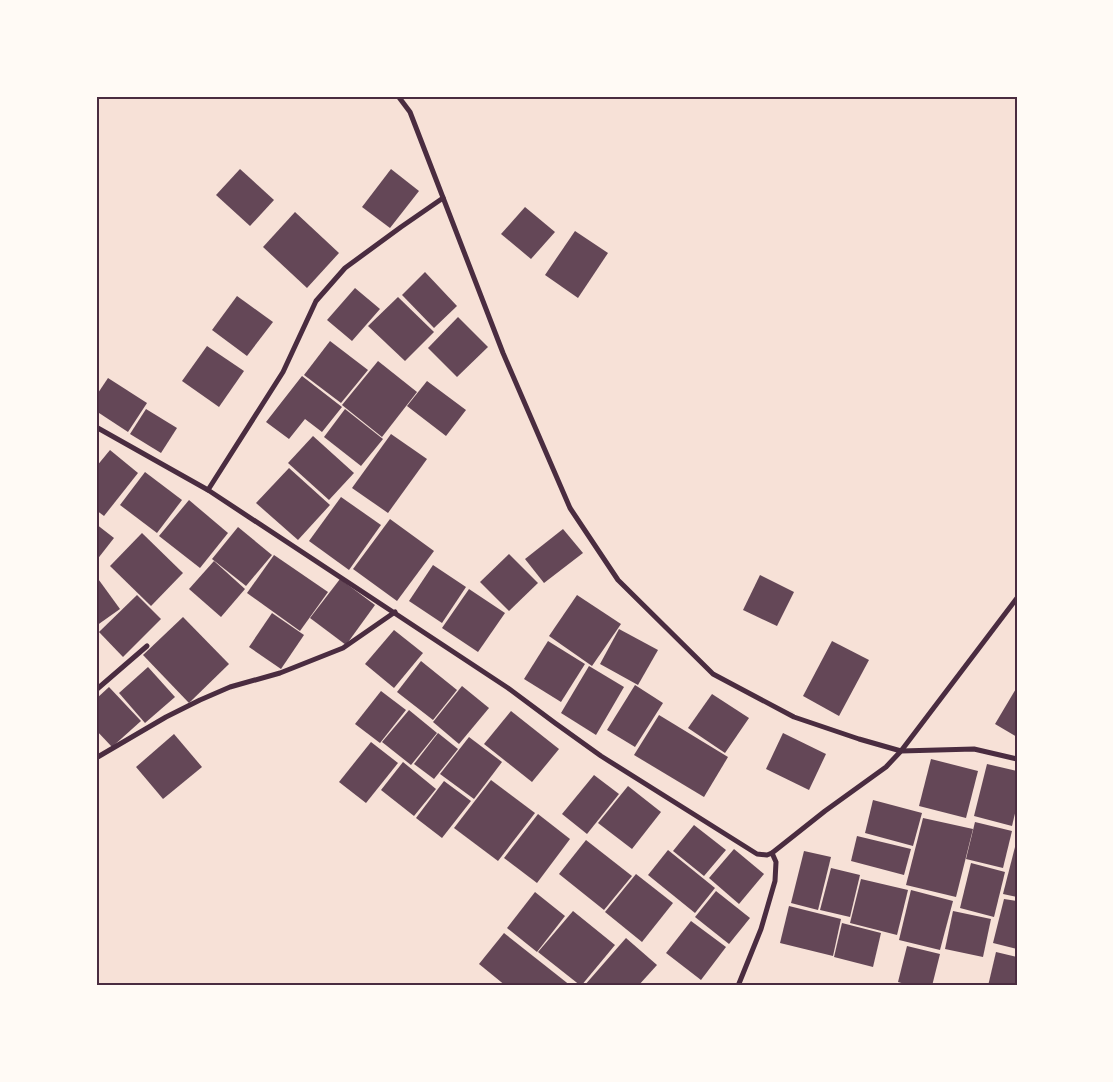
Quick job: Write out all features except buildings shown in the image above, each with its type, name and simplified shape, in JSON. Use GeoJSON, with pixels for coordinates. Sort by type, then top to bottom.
{"type":"FeatureCollection","features":[{"type":"Feature","properties":{"kind":"street"},"geometry":{"type":"LineString","coordinates":[[398,96],[410,112],[504,353],[570,508],[618,580],[713,674],[794,717],[901,751],[974,749],[1017,759]]}},
{"type":"Feature","properties":{"kind":"street"},"geometry":{"type":"LineString","coordinates":[[208,490],[283,372],[316,301],[345,268],[443,198]]}},
{"type":"Feature","properties":{"kind":"street"},"geometry":{"type":"LineString","coordinates":[[96,427],[208,490],[508,688],[601,756],[756,854],[767,855],[772,853],[886,767],[901,751],[1017,598]]}},
{"type":"Feature","properties":{"kind":"street"},"geometry":{"type":"LineString","coordinates":[[96,758],[166,717],[200,700],[230,687],[280,673],[342,648],[395,612]]}},
{"type":"Feature","properties":{"kind":"street"},"geometry":{"type":"LineString","coordinates":[[96,690],[146,646]]}},
{"type":"Feature","properties":{"kind":"street"},"geometry":{"type":"LineString","coordinates":[[738,986],[760,929],[774,881],[776,862],[772,853]]}}]}
